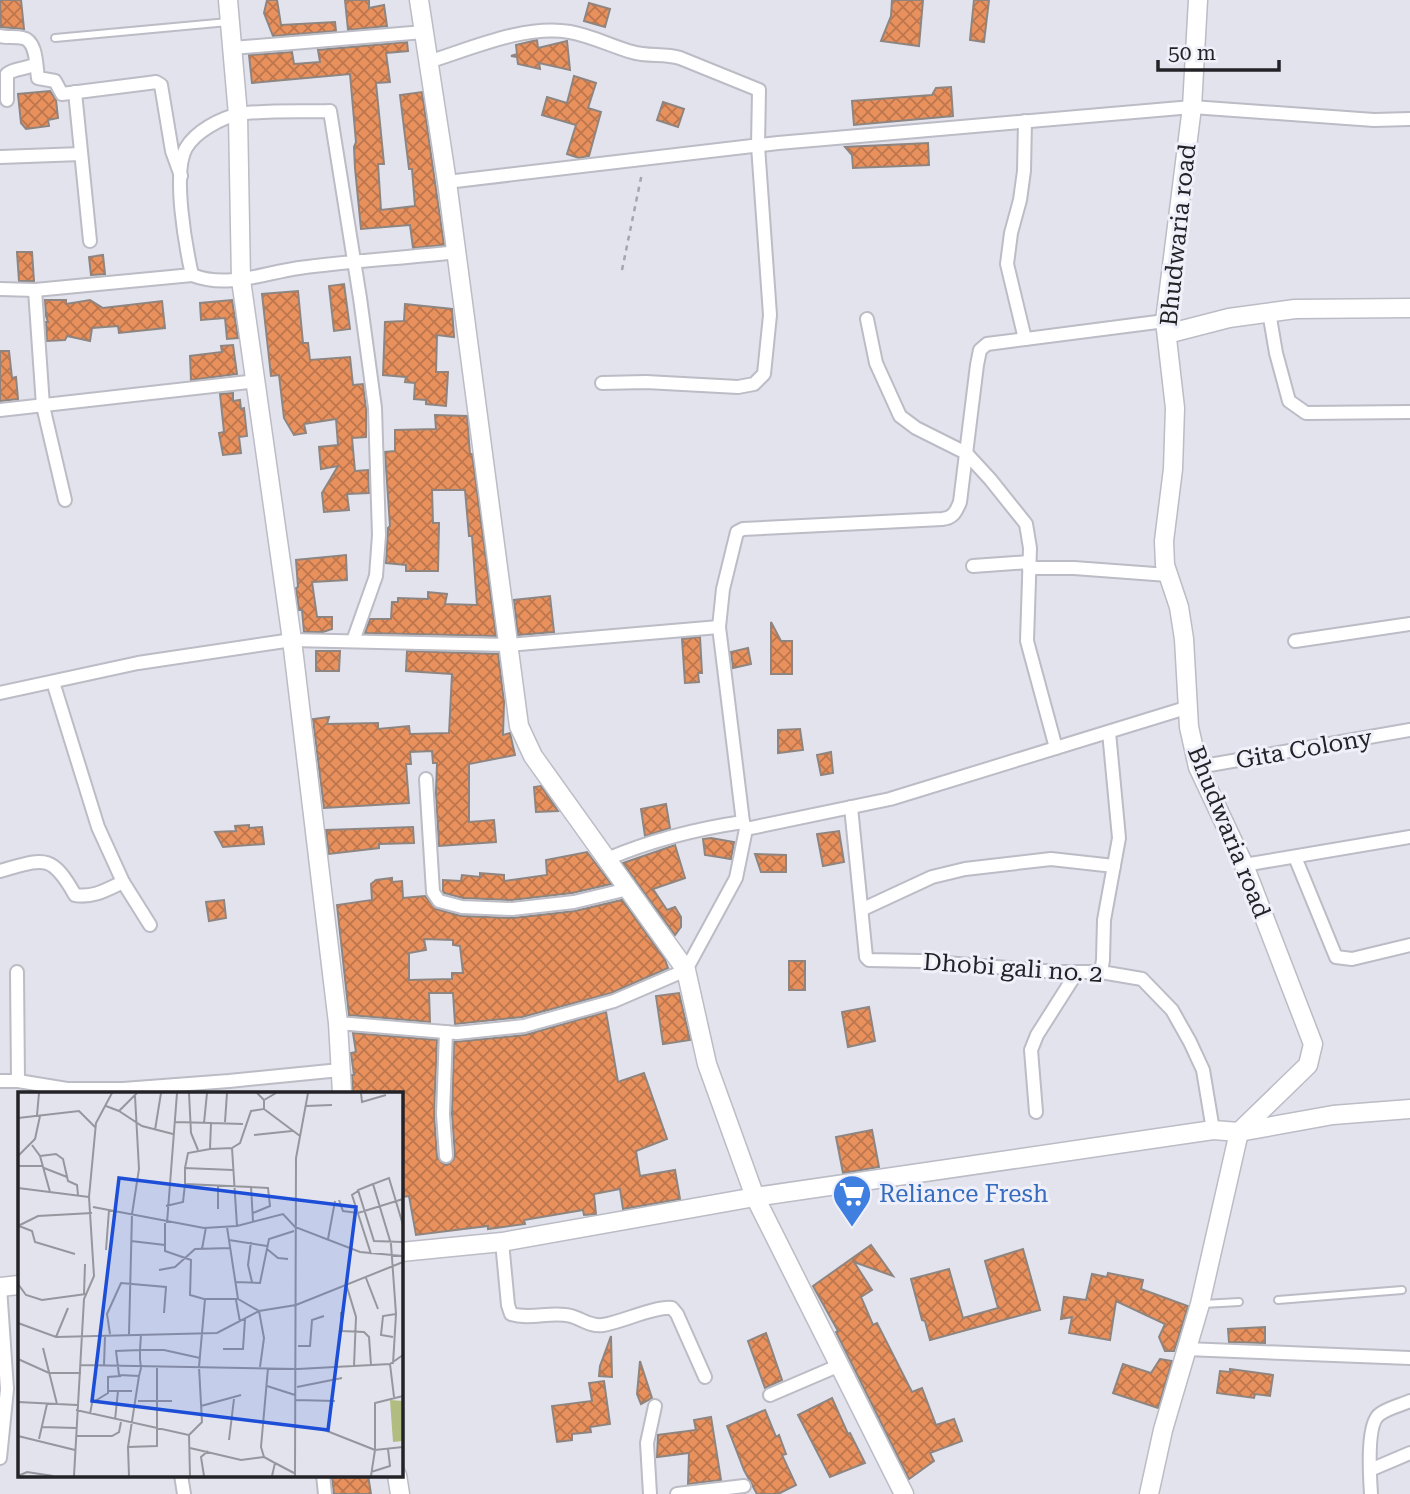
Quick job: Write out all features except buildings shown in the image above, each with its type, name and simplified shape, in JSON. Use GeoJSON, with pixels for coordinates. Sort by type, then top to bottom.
{"type":"FeatureCollection","features":[{"type":"Feature","properties":{"kind":"street"},"geometry":{"type":"LineString","coordinates":[[228,0],[238,114],[242,280],[292,640],[338,1023],[342,1092]]}},
{"type":"Feature","properties":{"kind":"street"},"geometry":{"type":"LineString","coordinates":[[419,0],[447,182],[519,726],[533,756],[686,970],[707,1064],[755,1197],[904,1494]]}},
{"type":"Feature","properties":{"kind":"street","name":"Bhudwaria road"},"geometry":{"type":"LineString","coordinates":[[1198,0],[1192,107],[1166,327],[1175,408],[1173,470],[1164,541],[1165,565],[1179,607],[1189,727],[1198,768],[1244,866],[1313,1044],[1308,1065],[1239,1132]]}},
{"type":"Feature","properties":{"kind":"street"},"geometry":{"type":"LineString","coordinates":[[428,62],[499,39],[555,30],[584,35],[634,53],[670,55],[760,90],[758,146],[770,315],[764,374],[761,380],[738,387],[646,382],[602,383]]}},
{"type":"Feature","properties":{"kind":"street"},"geometry":{"type":"LineString","coordinates":[[233,48],[424,32]]}},
{"type":"Feature","properties":{"kind":"street"},"geometry":{"type":"LineString","coordinates":[[0,36],[29,40],[33,47],[38,78],[55,81],[62,94],[156,82],[161,85],[172,151],[181,176]]}},
{"type":"Feature","properties":{"kind":"street"},"geometry":{"type":"LineString","coordinates":[[6,100],[7,74],[11,70],[36,64]]}},
{"type":"Feature","properties":{"kind":"street"},"geometry":{"type":"LineString","coordinates":[[75,92],[90,241]]}},
{"type":"Feature","properties":{"kind":"street"},"geometry":{"type":"LineString","coordinates":[[447,182],[758,146],[1192,107],[1374,120],[1410,119]]}},
{"type":"Feature","properties":{"kind":"street"},"geometry":{"type":"LineString","coordinates":[[192,275],[183,237],[181,176],[186,149],[204,129],[238,114],[330,111],[375,408],[379,535],[376,576],[353,641]]}},
{"type":"Feature","properties":{"kind":"street"},"geometry":{"type":"LineString","coordinates":[[1025,121],[1024,171],[1007,264],[1026,339]]}},
{"type":"Feature","properties":{"kind":"street"},"geometry":{"type":"LineString","coordinates":[[0,157],[81,155]]}},
{"type":"Feature","properties":{"kind":"street"},"geometry":{"type":"LineString","coordinates":[[0,289],[35,290],[192,275],[207,281],[242,280],[298,269],[456,252]]}},
{"type":"Feature","properties":{"kind":"street"},"geometry":{"type":"LineString","coordinates":[[35,290],[43,407],[65,500]]}},
{"type":"Feature","properties":{"kind":"street"},"geometry":{"type":"LineString","coordinates":[[338,1023],[446,1032],[524,1026],[614,1001],[686,970],[736,878],[745,825],[719,627],[723,589],[737,532],[743,529],[950,518],[957,512],[960,502],[980,350],[987,344],[1166,327],[1295,309],[1410,308]]}},
{"type":"Feature","properties":{"kind":"street"},"geometry":{"type":"LineString","coordinates":[[1269,313],[1289,401],[1306,413],[1410,412]]}},
{"type":"Feature","properties":{"kind":"street"},"geometry":{"type":"LineString","coordinates":[[867,320],[876,363],[900,416],[916,428],[966,453],[1026,524],[1029,535],[1027,641],[1056,748]]}},
{"type":"Feature","properties":{"kind":"street"},"geometry":{"type":"LineString","coordinates":[[0,410],[257,382]]}},
{"type":"Feature","properties":{"kind":"street"},"geometry":{"type":"LineString","coordinates":[[973,566],[1029,565],[1168,575]]}},
{"type":"Feature","properties":{"kind":"street"},"geometry":{"type":"LineString","coordinates":[[1295,640],[1410,624]]}},
{"type":"Feature","properties":{"kind":"street"},"geometry":{"type":"LineString","coordinates":[[0,693],[138,663],[292,640],[507,645],[719,627]]}},
{"type":"Feature","properties":{"kind":"street"},"geometry":{"type":"LineString","coordinates":[[53,682],[98,827],[122,882],[150,925]]}},
{"type":"Feature","properties":{"kind":"street"},"geometry":{"type":"LineString","coordinates":[[607,859],[648,842],[696,828],[745,825],[890,799],[1189,707]]}},
{"type":"Feature","properties":{"kind":"street","name":"Gita Colony"},"geometry":{"type":"LineString","coordinates":[[1198,768],[1410,730]]}},
{"type":"Feature","properties":{"kind":"street"},"geometry":{"type":"LineString","coordinates":[[1101,972],[1104,920],[1119,838],[1109,732]]}},
{"type":"Feature","properties":{"kind":"street"},"geometry":{"type":"LineString","coordinates":[[426,779],[433,892],[439,901],[462,907],[512,909],[574,902],[628,889]]}},
{"type":"Feature","properties":{"kind":"street","name":"Dhobi gali no. 2"},"geometry":{"type":"LineString","coordinates":[[851,807],[863,909],[864,954],[869,960],[1101,972],[1142,979],[1172,1010],[1203,1070],[1213,1130]]}},
{"type":"Feature","properties":{"kind":"street"},"geometry":{"type":"LineString","coordinates":[[1244,866],[1410,837]]}},
{"type":"Feature","properties":{"kind":"street"},"geometry":{"type":"LineString","coordinates":[[1295,857],[1336,957],[1352,959],[1410,944]]}},
{"type":"Feature","properties":{"kind":"street"},"geometry":{"type":"LineString","coordinates":[[863,909],[932,877],[965,869],[1051,859],[1114,866]]}},
{"type":"Feature","properties":{"kind":"street"},"geometry":{"type":"LineString","coordinates":[[0,871],[32,862],[45,862],[58,868],[75,895],[86,897],[122,882]]}},
{"type":"Feature","properties":{"kind":"street"},"geometry":{"type":"LineString","coordinates":[[17,972],[18,1081]]}},
{"type":"Feature","properties":{"kind":"street"},"geometry":{"type":"LineString","coordinates":[[1036,1112],[1031,1051],[1037,1035],[1077,972]]}},
{"type":"Feature","properties":{"kind":"street"},"geometry":{"type":"LineString","coordinates":[[446,1032],[443,1114],[446,1156]]}},
{"type":"Feature","properties":{"kind":"street"},"geometry":{"type":"LineString","coordinates":[[0,1081],[18,1081],[66,1089],[228,1087],[340,1070]]}},
{"type":"Feature","properties":{"kind":"street"},"geometry":{"type":"LineString","coordinates":[[402,1252],[502,1242],[755,1197],[1213,1130],[1239,1132],[1332,1115],[1410,1109]]}},
{"type":"Feature","properties":{"kind":"street"},"geometry":{"type":"LineString","coordinates":[[1149,1494],[1163,1430],[1200,1304],[1239,1132]]}},
{"type":"Feature","properties":{"kind":"street"},"geometry":{"type":"LineString","coordinates":[[502,1242],[511,1314],[571,1316],[599,1326],[659,1309],[672,1308],[698,1357],[705,1377]]}},
{"type":"Feature","properties":{"kind":"street"},"geometry":{"type":"LineString","coordinates":[[0,1458],[7,1389],[0,1287],[18,1285]]}},
{"type":"Feature","properties":{"kind":"street"},"geometry":{"type":"LineString","coordinates":[[1186,1349],[1410,1357]]}},
{"type":"Feature","properties":{"kind":"street"},"geometry":{"type":"LineString","coordinates":[[770,1395],[840,1365]]}},
{"type":"Feature","properties":{"kind":"street"},"geometry":{"type":"LineString","coordinates":[[1371,1494],[1374,1421],[1379,1414],[1410,1401]]}},
{"type":"Feature","properties":{"kind":"street"},"geometry":{"type":"LineString","coordinates":[[650,1494],[646,1463],[647,1443],[655,1406]]}},
{"type":"Feature","properties":{"kind":"street"},"geometry":{"type":"LineString","coordinates":[[1370,1470],[1410,1453]]}},
{"type":"Feature","properties":{"kind":"street"},"geometry":{"type":"LineString","coordinates":[[181,1476],[184,1494]]}},
{"type":"Feature","properties":{"kind":"street"},"geometry":{"type":"LineString","coordinates":[[323,1476],[325,1494]]}},
{"type":"Feature","properties":{"kind":"street"},"geometry":{"type":"LineString","coordinates":[[397,1476],[400,1494]]}},
{"type":"Feature","properties":{"kind":"street"},"geometry":{"type":"LineString","coordinates":[[677,1494],[744,1486]]}},
{"type":"Feature","properties":{"kind":"lane"},"geometry":{"type":"LineString","coordinates":[[55,38],[230,21]]}},
{"type":"Feature","properties":{"kind":"lane"},"geometry":{"type":"LineString","coordinates":[[1278,1300],[1402,1290]]}},
{"type":"Feature","properties":{"kind":"lane"},"geometry":{"type":"LineString","coordinates":[[1200,1304],[1239,1302]]}},
{"type":"Feature","properties":{"kind":"path"},"geometry":{"type":"LineString","coordinates":[[622,270],[645,159]]}},
{"type":"Feature","properties":{"kind":"place","name":"Reliance Fresh"},"geometry":{"type":"Point","coordinates":[852,1228]}}]}
